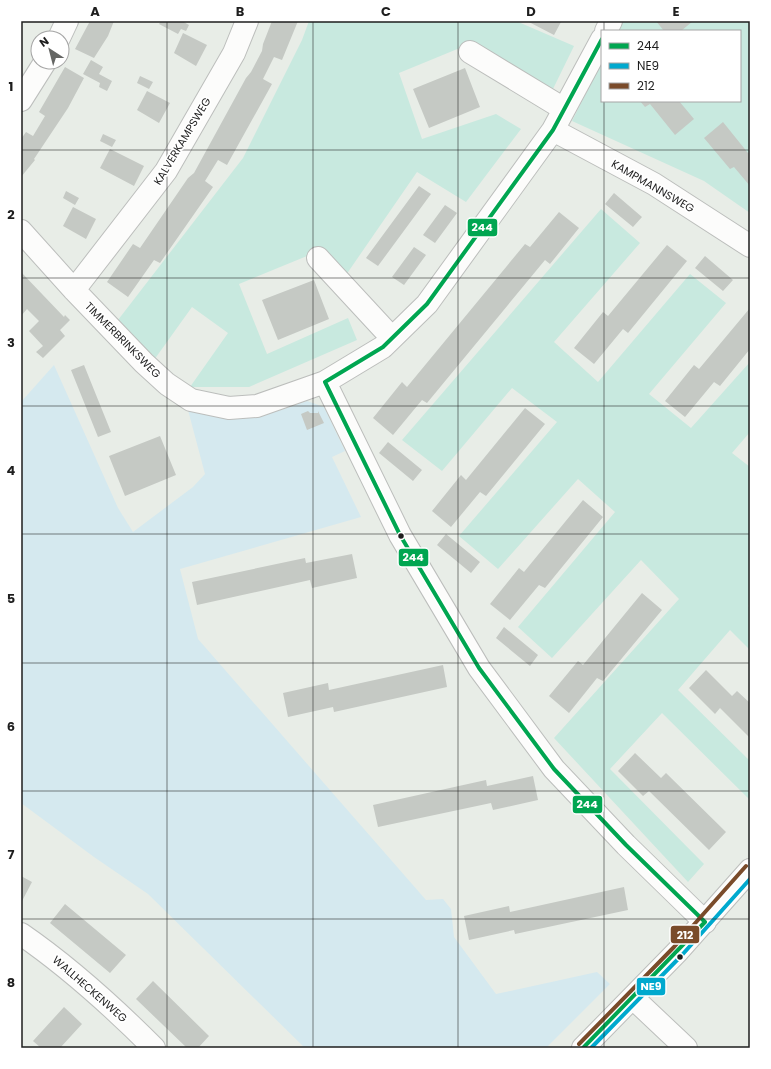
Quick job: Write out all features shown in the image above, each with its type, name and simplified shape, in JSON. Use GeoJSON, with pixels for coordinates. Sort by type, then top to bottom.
{"type":"FeatureCollection","features":[{"type":"Feature","properties":{"kind":"street","name":"KALVERKAMPSWEG"},"geometry":{"type":"LineString","coordinates":[[74,290],[166,171],[234,53],[247,21]]}},
{"type":"Feature","properties":{"kind":"street"},"geometry":{"type":"LineString","coordinates":[[606,30],[611,21]]}},
{"type":"Feature","properties":{"kind":"street","name":"TIMMERBRINKSWEG"},"geometry":{"type":"LineString","coordinates":[[21,231],[74,290],[144,363],[167,384],[192,400],[229,408],[257,406],[325,382],[383,347],[427,304],[553,130],[601,40]]}},
{"type":"Feature","properties":{"kind":"street"},"geometry":{"type":"LineString","coordinates":[[470,52],[564,109]]}},
{"type":"Feature","properties":{"kind":"street"},"geometry":{"type":"LineString","coordinates":[[21,100],[40,70]]}},
{"type":"Feature","properties":{"kind":"street","name":"KAMPMANNSWEG"},"geometry":{"type":"LineString","coordinates":[[553,130],[654,184],[750,246]]}},
{"type":"Feature","properties":{"kind":"street"},"geometry":{"type":"LineString","coordinates":[[318,258],[392,338]]}},
{"type":"Feature","properties":{"kind":"street"},"geometry":{"type":"LineString","coordinates":[[325,382],[400,535],[479,668],[554,768],[626,845],[706,922]]}},
{"type":"Feature","properties":{"kind":"street"},"geometry":{"type":"LineString","coordinates":[[583,1048],[706,922],[750,870]]}},
{"type":"Feature","properties":{"kind":"street","name":"WALLHECKENWEG"},"geometry":{"type":"LineString","coordinates":[[21,934],[54,956],[128,1022],[154,1048]]}},
{"type":"Feature","properties":{"kind":"street"},"geometry":{"type":"LineString","coordinates":[[633,998],[686,1048]]}},
{"type":"Feature","properties":{"kind":"shaded area"},"geometry":{"type":"Polygon","coordinates":[[[309,21],[516,21],[574,46],[552,91],[472,43],[399,73],[422,139],[496,114],[521,129],[466,202],[417,172],[346,275],[324,249],[239,284],[267,354],[348,318],[357,340],[249,387],[190,387],[228,333],[192,307],[154,360],[118,320],[243,158],[302,40],[309,21]]]}},
{"type":"Feature","properties":{"kind":"shaded area"},"geometry":{"type":"Polygon","coordinates":[[[622,21],[750,21],[750,213],[704,181],[572,121],[601,63],[601,102],[741,102],[741,30],[618,30],[622,21]]]}},
{"type":"Feature","properties":{"kind":"shaded area"},"geometry":{"type":"Polygon","coordinates":[[[601,209],[640,243],[554,342],[598,382],[690,274],[726,303],[649,394],[691,428],[750,362],[750,432],[732,453],[750,467],[750,603],[748,606],[750,608],[750,650],[730,630],[678,690],[750,761],[750,800],[662,713],[610,769],[704,864],[688,882],[554,738],[679,599],[641,560],[552,658],[518,627],[615,512],[578,479],[498,569],[459,536],[557,422],[512,388],[442,471],[402,440],[601,209]]]}},
{"type":"Feature","properties":{"kind":"shaded area"},"geometry":{"type":"Polygon","coordinates":[[[54,365],[118,508],[133,532],[193,487],[205,474],[188,410],[223,417],[278,411],[307,401],[324,407],[345,451],[332,457],[361,517],[180,569],[198,639],[426,900],[443,899],[451,909],[454,937],[496,994],[597,972],[610,984],[546,1048],[305,1048],[148,894],[94,857],[21,803],[21,402],[54,365]]]}},
{"type":"Feature","properties":{"kind":"building"},"geometry":{"type":"Polygon","coordinates":[[[90,21],[114,21],[108,36],[94,58],[75,49],[90,21]]]}},
{"type":"Feature","properties":{"kind":"building"},"geometry":{"type":"Polygon","coordinates":[[[161,21],[182,21],[189,25],[186,31],[181,29],[178,34],[159,24],[161,21]]]}},
{"type":"Feature","properties":{"kind":"building"},"geometry":{"type":"Polygon","coordinates":[[[272,21],[298,21],[282,60],[274,57],[263,79],[272,84],[227,165],[218,160],[205,181],[213,187],[160,263],[154,260],[128,297],[107,282],[133,244],[140,248],[188,178],[194,173],[262,51],[263,44],[272,21]]]}},
{"type":"Feature","properties":{"kind":"building"},"geometry":{"type":"Polygon","coordinates":[[[527,21],[559,21],[561,22],[554,35],[527,21]]]}},
{"type":"Feature","properties":{"kind":"building"},"geometry":{"type":"Polygon","coordinates":[[[656,21],[693,21],[682,30],[663,30],[656,21]]]}},
{"type":"Feature","properties":{"kind":"building"},"geometry":{"type":"Polygon","coordinates":[[[183,33],[207,45],[196,66],[174,53],[183,33]]]}},
{"type":"Feature","properties":{"kind":"building"},"geometry":{"type":"Polygon","coordinates":[[[91,60],[103,67],[99,74],[112,81],[107,91],[99,87],[100,83],[83,74],[91,60]]]}},
{"type":"Feature","properties":{"kind":"building"},"geometry":{"type":"Polygon","coordinates":[[[465,68],[480,107],[429,128],[413,89],[465,68]]]}},
{"type":"Feature","properties":{"kind":"building"},"geometry":{"type":"Polygon","coordinates":[[[63,70],[70,70],[84,78],[68,108],[34,159],[35,160],[21,177],[21,139],[26,132],[33,136],[45,116],[39,112],[63,70]]]}},
{"type":"Feature","properties":{"kind":"building"},"geometry":{"type":"Polygon","coordinates":[[[140,76],[153,82],[149,89],[137,83],[140,76]]]}},
{"type":"Feature","properties":{"kind":"building"},"geometry":{"type":"Polygon","coordinates":[[[147,91],[170,103],[159,123],[137,110],[147,91]]]}},
{"type":"Feature","properties":{"kind":"building"},"geometry":{"type":"Polygon","coordinates":[[[641,102],[680,102],[694,119],[675,135],[650,104],[645,107],[641,102]]]}},
{"type":"Feature","properties":{"kind":"building"},"geometry":{"type":"Polygon","coordinates":[[[723,122],[748,153],[750,152],[750,186],[734,167],[730,169],[704,138],[723,122]]]}},
{"type":"Feature","properties":{"kind":"building"},"geometry":{"type":"Polygon","coordinates":[[[103,134],[116,140],[112,147],[100,141],[103,134]]]}},
{"type":"Feature","properties":{"kind":"building"},"geometry":{"type":"Polygon","coordinates":[[[110,149],[144,166],[134,186],[100,168],[110,149]]]}},
{"type":"Feature","properties":{"kind":"building"},"geometry":{"type":"Polygon","coordinates":[[[419,186],[431,194],[378,266],[366,258],[419,186]]]}},
{"type":"Feature","properties":{"kind":"building"},"geometry":{"type":"Polygon","coordinates":[[[66,191],[79,198],[75,205],[63,198],[66,191]]]}},
{"type":"Feature","properties":{"kind":"building"},"geometry":{"type":"Polygon","coordinates":[[[614,193],[642,217],[633,227],[605,204],[614,193]]]}},
{"type":"Feature","properties":{"kind":"building"},"geometry":{"type":"Polygon","coordinates":[[[445,205],[457,213],[435,243],[423,235],[445,205]]]}},
{"type":"Feature","properties":{"kind":"building"},"geometry":{"type":"Polygon","coordinates":[[[73,207],[96,219],[86,239],[63,226],[73,207]]]}},
{"type":"Feature","properties":{"kind":"building"},"geometry":{"type":"Polygon","coordinates":[[[559,212],[579,228],[550,264],[545,260],[427,403],[422,400],[393,435],[373,418],[402,382],[407,387],[525,244],[530,247],[559,212]]]}},
{"type":"Feature","properties":{"kind":"building"},"geometry":{"type":"Polygon","coordinates":[[[667,245],[687,261],[628,333],[623,329],[594,364],[574,348],[603,312],[608,316],[667,245]]]}},
{"type":"Feature","properties":{"kind":"building"},"geometry":{"type":"Polygon","coordinates":[[[414,247],[426,255],[404,285],[392,277],[414,247]]]}},
{"type":"Feature","properties":{"kind":"building"},"geometry":{"type":"Polygon","coordinates":[[[705,256],[733,280],[723,291],[695,268],[705,256]]]}},
{"type":"Feature","properties":{"kind":"building"},"geometry":{"type":"Polygon","coordinates":[[[21,272],[64,317],[65,315],[70,320],[60,330],[65,336],[43,358],[36,352],[43,346],[29,331],[39,321],[27,309],[21,316],[21,272]]]}},
{"type":"Feature","properties":{"kind":"building"},"geometry":{"type":"Polygon","coordinates":[[[314,280],[329,319],[278,340],[262,300],[314,280]]]}},
{"type":"Feature","properties":{"kind":"building"},"geometry":{"type":"Polygon","coordinates":[[[750,308],[750,349],[720,386],[714,382],[685,417],[665,401],[694,365],[699,369],[750,308]]]}},
{"type":"Feature","properties":{"kind":"building"},"geometry":{"type":"Polygon","coordinates":[[[84,365],[111,432],[98,437],[71,370],[84,365]]]}},
{"type":"Feature","properties":{"kind":"building"},"geometry":{"type":"Polygon","coordinates":[[[525,408],[545,424],[486,496],[480,492],[451,527],[432,511],[461,475],[466,480],[525,408]]]}},
{"type":"Feature","properties":{"kind":"building"},"geometry":{"type":"Polygon","coordinates":[[[308,411],[310,413],[318,413],[318,411],[324,423],[307,430],[301,414],[308,411]]]}},
{"type":"Feature","properties":{"kind":"building"},"geometry":{"type":"Polygon","coordinates":[[[160,436],[176,475],[125,496],[109,456],[160,436]]]}},
{"type":"Feature","properties":{"kind":"building"},"geometry":{"type":"Polygon","coordinates":[[[388,442],[422,470],[413,481],[379,453],[388,442]]]}},
{"type":"Feature","properties":{"kind":"building"},"geometry":{"type":"Polygon","coordinates":[[[583,500],[603,517],[545,588],[539,585],[510,620],[490,604],[519,568],[524,572],[583,500]]]}},
{"type":"Feature","properties":{"kind":"building"},"geometry":{"type":"Polygon","coordinates":[[[446,534],[480,562],[471,573],[437,545],[446,534]]]}},
{"type":"Feature","properties":{"kind":"building"},"geometry":{"type":"Polygon","coordinates":[[[352,554],[357,578],[312,588],[310,580],[197,605],[192,582],[305,558],[306,563],[352,554]]]}},
{"type":"Feature","properties":{"kind":"building"},"geometry":{"type":"Polygon","coordinates":[[[642,593],[662,610],[603,681],[597,678],[569,713],[549,696],[578,661],[583,665],[642,593]]]}},
{"type":"Feature","properties":{"kind":"building"},"geometry":{"type":"Polygon","coordinates":[[[504,627],[538,655],[530,666],[496,638],[504,627]]]}},
{"type":"Feature","properties":{"kind":"building"},"geometry":{"type":"Polygon","coordinates":[[[443,665],[447,687],[334,712],[333,707],[288,717],[283,693],[328,683],[329,690],[443,665]]]}},
{"type":"Feature","properties":{"kind":"building"},"geometry":{"type":"Polygon","coordinates":[[[706,670],[732,696],[737,691],[750,703],[750,738],[720,708],[715,714],[689,688],[706,670]]]}},
{"type":"Feature","properties":{"kind":"building"},"geometry":{"type":"Polygon","coordinates":[[[635,753],[661,778],[666,773],[726,832],[709,850],[649,791],[643,796],[618,771],[635,753]]]}},
{"type":"Feature","properties":{"kind":"building"},"geometry":{"type":"Polygon","coordinates":[[[533,776],[538,800],[493,810],[491,803],[378,827],[373,805],[486,780],[487,786],[533,776]]]}},
{"type":"Feature","properties":{"kind":"building"},"geometry":{"type":"Polygon","coordinates":[[[21,876],[32,882],[21,903],[21,876]]]}},
{"type":"Feature","properties":{"kind":"building"},"geometry":{"type":"Polygon","coordinates":[[[624,887],[628,910],[515,934],[514,930],[469,940],[464,916],[509,906],[510,912],[624,887]]]}},
{"type":"Feature","properties":{"kind":"building"},"geometry":{"type":"Polygon","coordinates":[[[65,904],[126,955],[110,973],[50,923],[65,904]]]}},
{"type":"Feature","properties":{"kind":"building"},"geometry":{"type":"Polygon","coordinates":[[[153,981],[209,1036],[198,1048],[187,1048],[136,999],[153,981]]]}},
{"type":"Feature","properties":{"kind":"building"},"geometry":{"type":"Polygon","coordinates":[[[64,1007],[82,1024],[60,1048],[41,1048],[33,1041],[64,1007]]]}},
{"type":"Feature","properties":{"kind":"transit line","name":"244"},"geometry":{"type":"LineString","coordinates":[[325,382],[383,347],[427,304],[553,130],[601,41]]}},
{"type":"Feature","properties":{"kind":"transit line","name":"244"},"geometry":{"type":"LineString","coordinates":[[325,382],[400,535],[479,668],[554,769],[626,845],[705,922]]}},
{"type":"Feature","properties":{"kind":"transit line","name":"212"},"geometry":{"type":"LineString","coordinates":[[579,1044],[674,947],[746,866]]}},
{"type":"Feature","properties":{"kind":"transit line","name":"NE9"},"geometry":{"type":"LineString","coordinates":[[591,1048],[682,955],[750,879]]}},
{"type":"Feature","properties":{"kind":"transit line","name":"244"},"geometry":{"type":"LineString","coordinates":[[583,1048],[705,922]]}}]}
